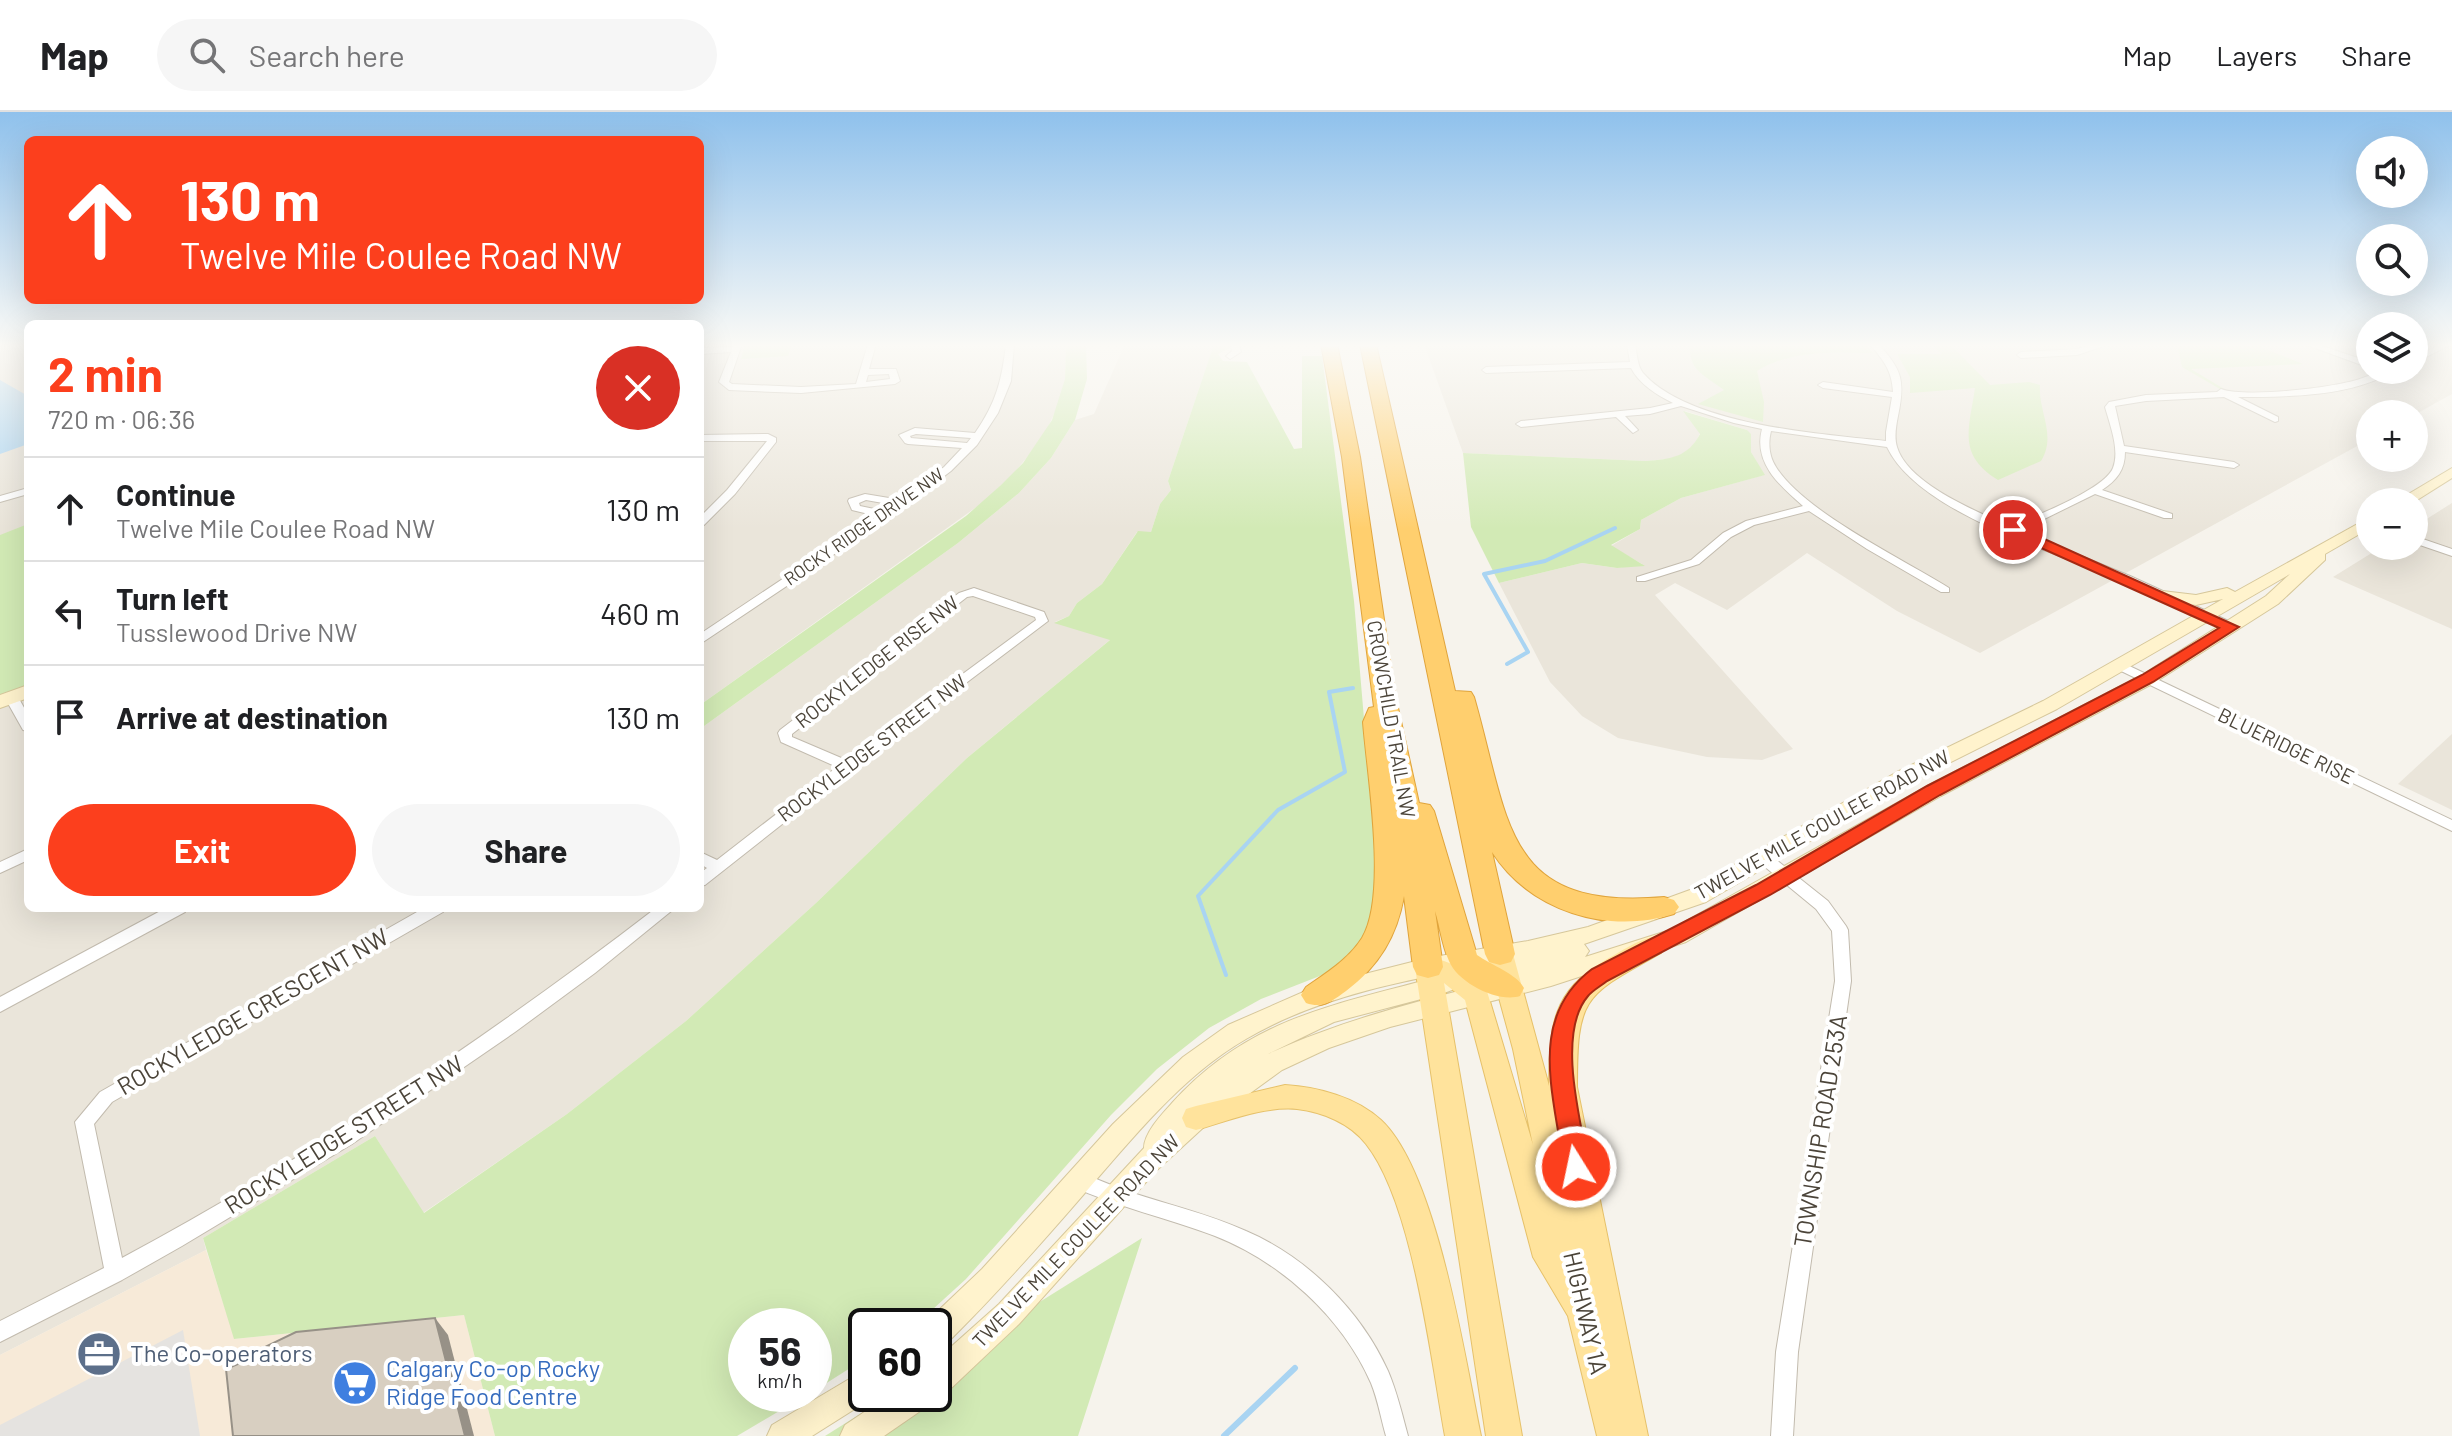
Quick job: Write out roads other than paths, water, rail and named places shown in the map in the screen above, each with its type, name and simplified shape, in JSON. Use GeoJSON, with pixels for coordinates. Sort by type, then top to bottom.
{"type":"FeatureCollection","features":[{"type":"Feature","properties":{"kind":"highway","name":"CROWCHILD TRAIL NW"},"geometry":{"type":"LineString","coordinates":[[1341,406],[1351,457],[1383,694],[1401,767],[1432,986]]}},
{"type":"Feature","properties":{"kind":"highway"},"geometry":{"type":"LineString","coordinates":[[1382,406],[1417,558],[1483,976]]}},
{"type":"Feature","properties":{"kind":"highway"},"geometry":{"type":"LineString","coordinates":[[1417,558],[1427,570],[1504,849],[1518,870],[1539,886],[1575,905],[1615,911],[1664,907]]}},
{"type":"Feature","properties":{"kind":"highway"},"geometry":{"type":"LineString","coordinates":[[1317,995],[1364,961],[1386,920],[1390,893],[1375,722],[1383,694]]}},
{"type":"Feature","properties":{"kind":"highway"},"geometry":{"type":"LineString","coordinates":[[1401,767],[1419,804],[1483,976]]}},
{"type":"Feature","properties":{"kind":"main road"},"geometry":{"type":"LineString","coordinates":[[1630,1436],[1563,1087],[1562,1032],[1569,1009],[1580,990],[1652,946]]}},
{"type":"Feature","properties":{"kind":"main road"},"geometry":{"type":"LineString","coordinates":[[1432,986],[1483,976],[1549,1257],[1583,1311]]}},
{"type":"Feature","properties":{"kind":"main road","name":"HIGHWAY 1A"},"geometry":{"type":"LineString","coordinates":[[1483,976],[1527,1049],[1583,1311],[1615,1436]]}},
{"type":"Feature","properties":{"kind":"main road","name":"CROWCHILD TRAIL NW"},"geometry":{"type":"LineString","coordinates":[[1432,986],[1504,1436]]}},
{"type":"Feature","properties":{"kind":"main road"},"geometry":{"type":"LineString","coordinates":[[1196,1118],[1283,1097],[1328,1105],[1356,1119],[1378,1137],[1407,1196],[1436,1305],[1463,1436]]}},
{"type":"Feature","properties":{"kind":"street","name":"ROCKY RIDGE DRIVE NW"},"geometry":{"type":"LineString","coordinates":[[704,637],[886,515],[946,470],[977,436],[995,406]]}},
{"type":"Feature","properties":{"kind":"street"},"geometry":{"type":"LineString","coordinates":[[1521,424],[1667,406]]}},
{"type":"Feature","properties":{"kind":"street"},"geometry":{"type":"LineString","coordinates":[[1692,406],[1767,429],[1891,444]]}},
{"type":"Feature","properties":{"kind":"street"},"geometry":{"type":"LineString","coordinates":[[1896,406],[1891,444],[1899,462],[1932,490],[2082,563],[2160,594],[2200,618]]}},
{"type":"Feature","properties":{"kind":"street"},"geometry":{"type":"LineString","coordinates":[[2013,530],[2093,490],[2116,474],[2119,448],[2111,406]]}},
{"type":"Feature","properties":{"kind":"street"},"geometry":{"type":"LineString","coordinates":[[2249,406],[2275,419]]}},
{"type":"Feature","properties":{"kind":"street"},"geometry":{"type":"LineString","coordinates":[[1618,414],[1633,430]]}},
{"type":"Feature","properties":{"kind":"street"},"geometry":{"type":"LineString","coordinates":[[1767,429],[1764,447],[1769,464],[1811,507],[1945,590]]}},
{"type":"Feature","properties":{"kind":"street"},"geometry":{"type":"LineString","coordinates":[[969,446],[908,441],[904,435],[915,431],[977,436]]}},
{"type":"Feature","properties":{"kind":"street"},"geometry":{"type":"LineString","coordinates":[[704,438],[768,437],[773,440],[731,492],[704,519]]}},
{"type":"Feature","properties":{"kind":"street"},"geometry":{"type":"LineString","coordinates":[[2119,448],[2234,465]]}},
{"type":"Feature","properties":{"kind":"street"},"geometry":{"type":"LineString","coordinates":[[2426,488],[2452,472]]}},
{"type":"Feature","properties":{"kind":"street"},"geometry":{"type":"LineString","coordinates":[[2093,490],[2168,516]]}},
{"type":"Feature","properties":{"kind":"street"},"geometry":{"type":"LineString","coordinates":[[0,499],[24,492]]}},
{"type":"Feature","properties":{"kind":"street"},"geometry":{"type":"LineString","coordinates":[[886,515],[856,508],[853,501],[865,497],[903,503]]}},
{"type":"Feature","properties":{"kind":"street"},"geometry":{"type":"LineString","coordinates":[[1641,579],[1695,562],[1727,535],[1750,523],[1811,507]]}},
{"type":"Feature","properties":{"kind":"street","name":"TWELVE MILE COULEE ROAD NW"},"geometry":{"type":"LineString","coordinates":[[1483,976],[1698,896],[1904,777],[2121,666],[2258,584],[2356,531]]}},
{"type":"Feature","properties":{"kind":"street"},"geometry":{"type":"LineString","coordinates":[[2428,544],[2452,553]]}},
{"type":"Feature","properties":{"kind":"street","name":"TWELVE MILE COULEE ROAD NW"},"geometry":{"type":"LineString","coordinates":[[952,1318],[992,1279],[1078,1180],[1192,1064],[1237,1032],[1317,995],[1432,986],[1652,946],[1789,875],[1934,791],[2148,679],[2282,592],[2326,549]]}},
{"type":"Feature","properties":{"kind":"street"},"geometry":{"type":"LineString","coordinates":[[2082,563],[2112,581],[2227,630]]}},
{"type":"Feature","properties":{"kind":"street"},"geometry":{"type":"LineString","coordinates":[[2160,594],[2208,599],[2258,584]]}},
{"type":"Feature","properties":{"kind":"street","name":"ROCKYLEDGE RISE NW"},"geometry":{"type":"LineString","coordinates":[[847,766],[786,739],[785,733],[963,595],[974,592],[1040,615]]}},
{"type":"Feature","properties":{"kind":"street","name":"ROCKYLEDGE STREET NW"},"geometry":{"type":"LineString","coordinates":[[704,878],[847,766],[1042,621],[1040,615]]}},
{"type":"Feature","properties":{"kind":"street","name":"BLUERIDGE RISE"},"geometry":{"type":"LineString","coordinates":[[2121,666],[2452,826]]}},
{"type":"Feature","properties":{"kind":"street"},"geometry":{"type":"LineString","coordinates":[[14,702],[24,720]]}},
{"type":"Feature","properties":{"kind":"street"},"geometry":{"type":"LineString","coordinates":[[0,868],[24,856]]}},
{"type":"Feature","properties":{"kind":"street","name":"TOWNSHIP ROAD 253A"},"geometry":{"type":"LineString","coordinates":[[1764,858],[1789,875],[1822,905],[1840,930],[1843,981],[1787,1352],[1782,1436]]}},
{"type":"Feature","properties":{"kind":"street"},"geometry":{"type":"LineString","coordinates":[[704,859],[718,867]]}},
{"type":"Feature","properties":{"kind":"street"},"geometry":{"type":"LineString","coordinates":[[1483,976],[1622,938],[1656,924],[1698,896]]}},
{"type":"Feature","properties":{"kind":"street"},"geometry":{"type":"LineString","coordinates":[[0,1005],[172,912]]}},
{"type":"Feature","properties":{"kind":"street","name":"ROCKYLEDGE CRESCENT NW"},"geometry":{"type":"LineString","coordinates":[[115,1273],[84,1122],[106,1097],[430,912]]}},
{"type":"Feature","properties":{"kind":"street","name":"ROCKYLEDGE STREET NW"},"geometry":{"type":"LineString","coordinates":[[0,1332],[115,1273],[280,1179],[429,1085],[563,992],[662,912]]}},
{"type":"Feature","properties":{"kind":"street"},"geometry":{"type":"LineString","coordinates":[[1146,1163],[1170,1121],[1245,1056],[1309,1022],[1353,1006],[1432,986]]}},
{"type":"Feature","properties":{"kind":"street","name":"TWELVE MILE COULEE ROAD NW"},"geometry":{"type":"LineString","coordinates":[[952,1366],[1009,1314],[1146,1163],[1196,1118],[1273,1063],[1432,986]]}},
{"type":"Feature","properties":{"kind":"street"},"geometry":{"type":"LineString","coordinates":[[1078,1180],[1115,1198],[1221,1230],[1292,1267],[1341,1314],[1378,1374],[1397,1436]]}},
{"type":"Feature","properties":{"kind":"street"},"geometry":{"type":"LineString","coordinates":[[783,1436],[848,1395]]}},
{"type":"Feature","properties":{"kind":"street"},"geometry":{"type":"LineString","coordinates":[[856,1436],[891,1412]]}},
{"type":"Feature","properties":{"kind":"water"},"geometry":{"type":"Polygon","coordinates":[[[0,406],[24,406],[24,445],[0,454],[0,406]]]}},
{"type":"Feature","properties":{"kind":"waterway"},"geometry":{"type":"LineString","coordinates":[[1507,664],[1528,652],[1484,574],[1545,561],[1615,528]]}},
{"type":"Feature","properties":{"kind":"waterway"},"geometry":{"type":"LineString","coordinates":[[1226,975],[1198,896],[1278,810],[1345,772],[1329,692],[1353,688]]}},
{"type":"Feature","properties":{"kind":"waterway"},"geometry":{"type":"LineString","coordinates":[[1224,1436],[1295,1368]]}},
{"type":"Feature","properties":{"kind":"place","name":"The Co-operators"},"geometry":{"type":"Point","coordinates":[99,1354]}},
{"type":"Feature","properties":{"kind":"place","name":"Calgary Co-op Rocky Ridge Food Centre"},"geometry":{"type":"Point","coordinates":[355,1383]}}]}
